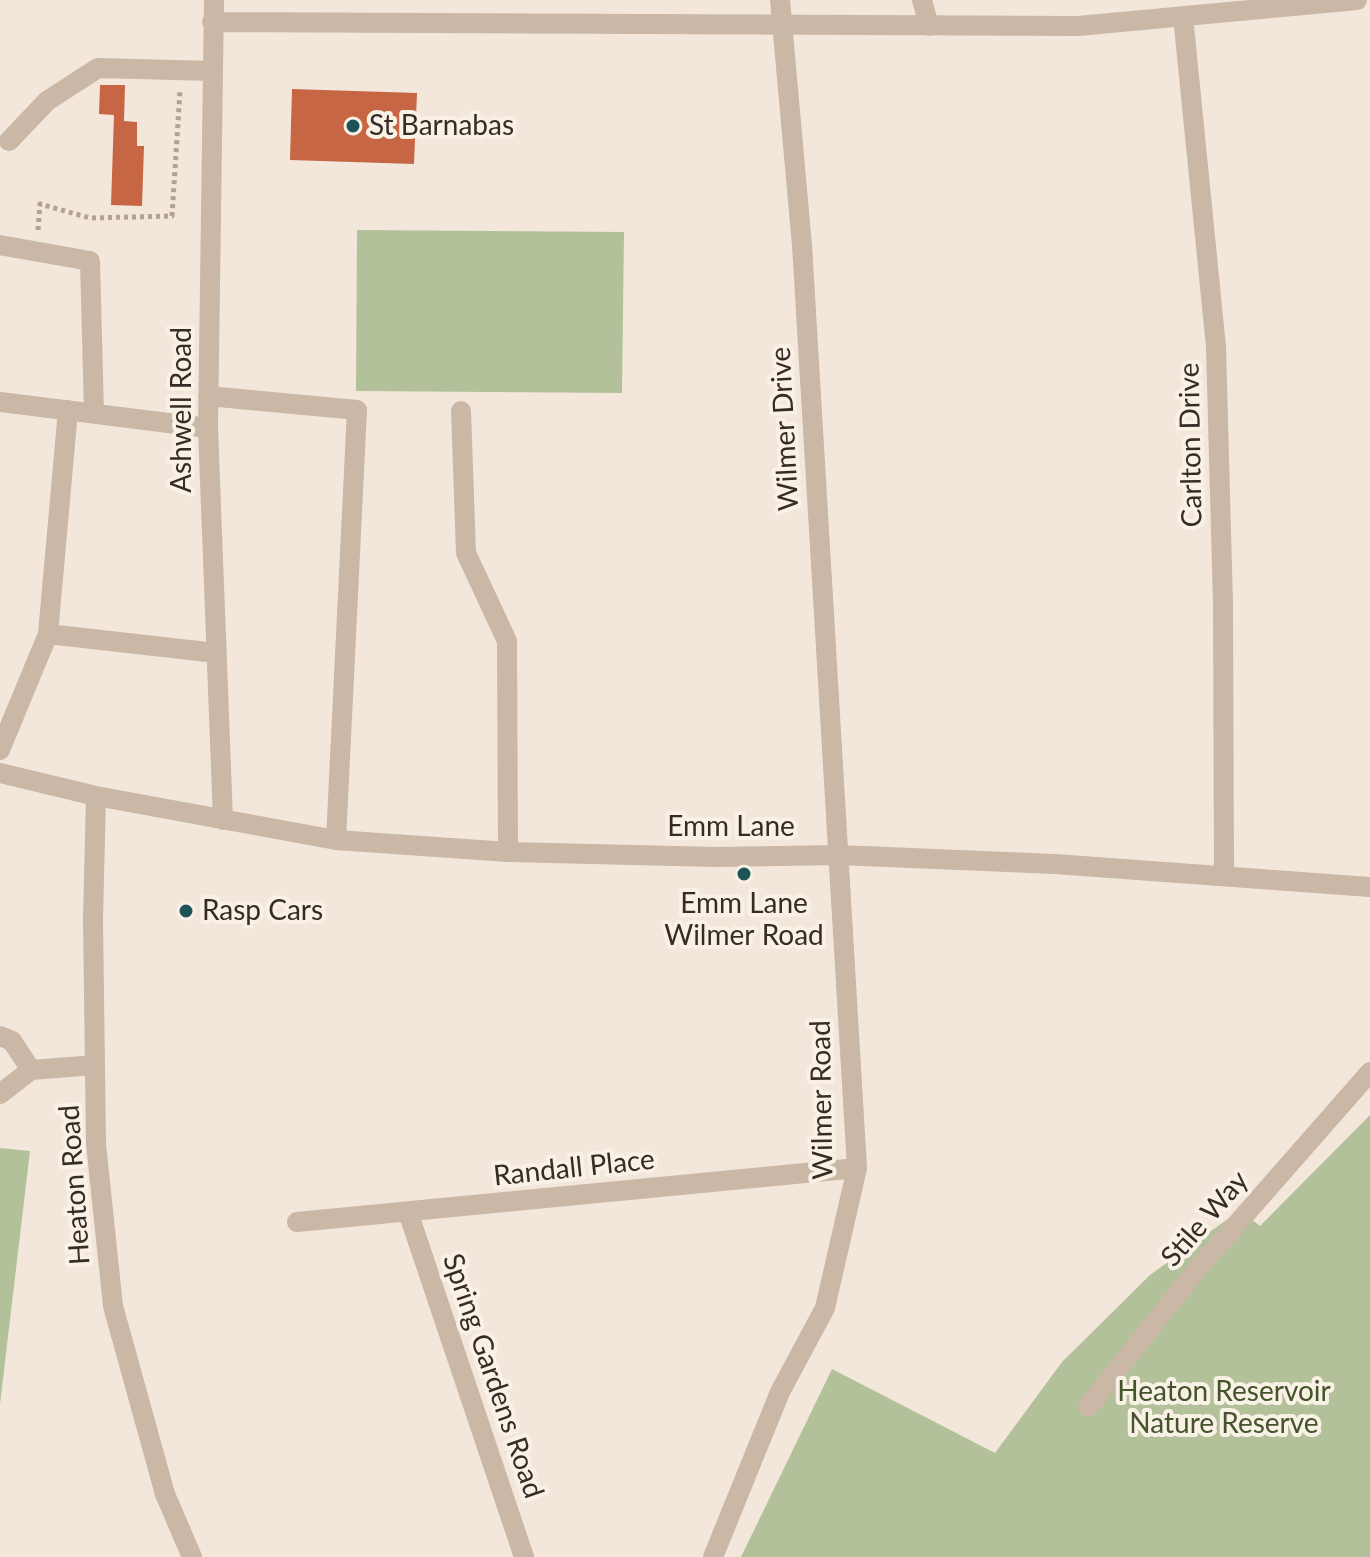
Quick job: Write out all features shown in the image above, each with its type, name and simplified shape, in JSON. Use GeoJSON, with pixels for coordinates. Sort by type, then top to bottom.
{"type":"FeatureCollection","features":[{"type":"Feature","properties":{"kind":"street","name":"Ashwell Road"},"geometry":{"type":"LineString","coordinates":[[214,0],[208,428],[223,820]]}},
{"type":"Feature","properties":{"kind":"street","name":"Wilmer Drive"},"geometry":{"type":"LineString","coordinates":[[780,0],[802,245],[839,855]]}},
{"type":"Feature","properties":{"kind":"street"},"geometry":{"type":"LineString","coordinates":[[922,0],[929,26]]}},
{"type":"Feature","properties":{"kind":"street"},"geometry":{"type":"LineString","coordinates":[[212,22],[1078,26],[1357,0]]}},
{"type":"Feature","properties":{"kind":"street","name":"Carlton Drive"},"geometry":{"type":"LineString","coordinates":[[1183,16],[1216,347],[1223,604],[1224,874]]}},
{"type":"Feature","properties":{"kind":"street"},"geometry":{"type":"LineString","coordinates":[[9,141],[47,101],[98,68],[212,71]]}},
{"type":"Feature","properties":{"kind":"street"},"geometry":{"type":"LineString","coordinates":[[0,245],[90,261],[94,413]]}},
{"type":"Feature","properties":{"kind":"street"},"geometry":{"type":"LineString","coordinates":[[208,396],[357,410],[336,840]]}},
{"type":"Feature","properties":{"kind":"street"},"geometry":{"type":"LineString","coordinates":[[0,402],[208,428]]}},
{"type":"Feature","properties":{"kind":"street"},"geometry":{"type":"LineString","coordinates":[[0,750],[48,634],[68,410]]}},
{"type":"Feature","properties":{"kind":"street"},"geometry":{"type":"LineString","coordinates":[[461,411],[466,553],[507,641],[508,852]]}},
{"type":"Feature","properties":{"kind":"street"},"geometry":{"type":"LineString","coordinates":[[48,634],[216,653]]}},
{"type":"Feature","properties":{"kind":"street","name":"Emm Lane"},"geometry":{"type":"LineString","coordinates":[[0,773],[96,796],[336,840],[508,852],[717,857],[839,855],[1055,864],[1370,887]]}},
{"type":"Feature","properties":{"kind":"street","name":"Heaton Road"},"geometry":{"type":"LineString","coordinates":[[96,796],[93,889],[96,1144],[113,1306],[165,1494],[192,1557]]}},
{"type":"Feature","properties":{"kind":"street","name":"Wilmer Road"},"geometry":{"type":"LineString","coordinates":[[713,1557],[780,1392],[825,1308],[857,1168],[839,855]]}},
{"type":"Feature","properties":{"kind":"street"},"geometry":{"type":"LineString","coordinates":[[0,1036],[12,1041],[31,1070]]}},
{"type":"Feature","properties":{"kind":"street"},"geometry":{"type":"LineString","coordinates":[[0,1094],[31,1070],[95,1065]]}},
{"type":"Feature","properties":{"kind":"street","name":"Stile Way"},"geometry":{"type":"LineString","coordinates":[[1088,1407],[1199,1267],[1370,1072]]}},
{"type":"Feature","properties":{"kind":"street","name":"Randall Place"},"geometry":{"type":"LineString","coordinates":[[297,1222],[857,1168]]}},
{"type":"Feature","properties":{"kind":"street","name":"Spring Gardens Road"},"geometry":{"type":"LineString","coordinates":[[408,1212],[524,1557]]}},
{"type":"Feature","properties":{"kind":"path"},"geometry":{"type":"LineString","coordinates":[[36,251],[40,204],[90,218],[172,216],[180,70]]}},
{"type":"Feature","properties":{"kind":"green space"},"geometry":{"type":"Polygon","coordinates":[[[357,230],[624,232],[622,393],[356,391],[357,230]]]}},
{"type":"Feature","properties":{"kind":"green space","name":"Heaton Reservoir Nature Reserve"},"geometry":{"type":"Polygon","coordinates":[[[1370,1115],[1370,1557],[741,1557],[832,1369],[995,1453],[1062,1362],[1150,1275],[1238,1209],[1260,1226],[1370,1115]]]}},
{"type":"Feature","properties":{"kind":"green space"},"geometry":{"type":"Polygon","coordinates":[[[0,1148],[30,1151],[0,1404],[0,1148]]]}},
{"type":"Feature","properties":{"kind":"building"},"geometry":{"type":"Polygon","coordinates":[[[100,85],[125,85],[124,121],[137,122],[137,146],[144,146],[142,206],[111,205],[114,115],[99,114],[100,85]]]}},
{"type":"Feature","properties":{"kind":"building","name":"St Barnabas"},"geometry":{"type":"Polygon","coordinates":[[[292,89],[417,93],[414,164],[290,160],[292,89]]]}},
{"type":"Feature","properties":{"kind":"place","name":"St Barnabas"},"geometry":{"type":"Point","coordinates":[353,126]}},
{"type":"Feature","properties":{"kind":"place","name":"Emm Lane Wilmer Road"},"geometry":{"type":"Point","coordinates":[744,874]}},
{"type":"Feature","properties":{"kind":"place","name":"Rasp Cars"},"geometry":{"type":"Point","coordinates":[186,911]}}]}
